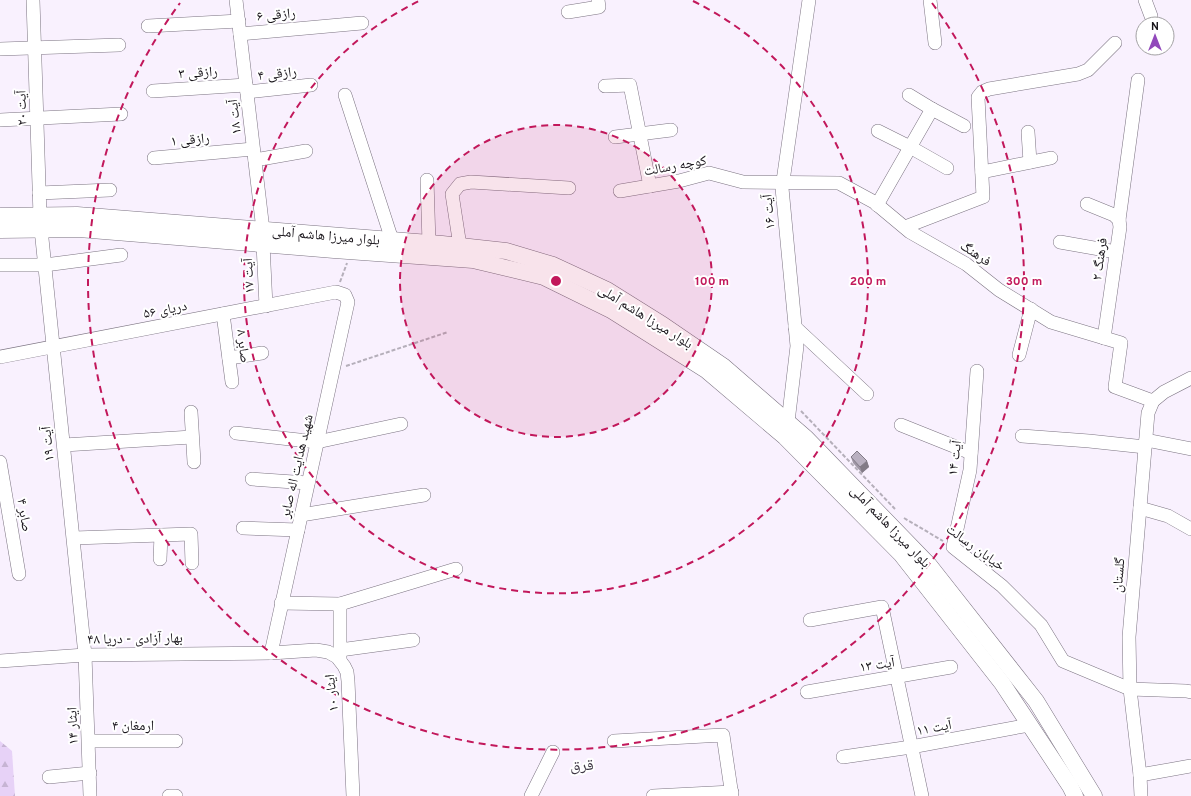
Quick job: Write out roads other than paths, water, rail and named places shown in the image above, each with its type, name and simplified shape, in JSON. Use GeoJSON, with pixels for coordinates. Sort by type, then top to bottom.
{"type":"FeatureCollection","features":[{"type":"Feature","properties":{"kind":"main road","name":"بلوار میرزا هاشم آملی"},"geometry":{"type":"LineString","coordinates":[[0,230],[77,215],[349,247],[372,246],[473,260],[544,277],[611,310],[706,370],[847,490],[929,565],[1036,701],[1094,796]]}},
{"type":"Feature","properties":{"kind":"main road","name":"بلوار میرزا هاشم آملی"},"geometry":{"type":"LineString","coordinates":[[0,216],[40,222]]}},
{"type":"Feature","properties":{"kind":"main road","name":"بلوار میرزا هاشم آملی"},"geometry":{"type":"LineString","coordinates":[[372,246],[392,240],[460,246],[506,251],[553,265],[607,290],[663,325],[723,366],[806,438],[1002,683],[1070,786],[1075,796]]}},
{"type":"Feature","properties":{"kind":"street","name":"آیت ۲۰"},"geometry":{"type":"LineString","coordinates":[[33,0],[40,222]]}},
{"type":"Feature","properties":{"kind":"street","name":"آیت ۱۸"},"geometry":{"type":"LineString","coordinates":[[236,0],[263,237]]}},
{"type":"Feature","properties":{"kind":"street"},"geometry":{"type":"LineString","coordinates":[[568,12],[599,7],[598,0]]}},
{"type":"Feature","properties":{"kind":"street","name":"آیت ۱۶"},"geometry":{"type":"LineString","coordinates":[[788,422],[797,346],[782,188],[809,0]]}},
{"type":"Feature","properties":{"kind":"street"},"geometry":{"type":"LineString","coordinates":[[930,0],[935,43]]}},
{"type":"Feature","properties":{"kind":"street"},"geometry":{"type":"LineString","coordinates":[[1146,0],[1151,16]]}},
{"type":"Feature","properties":{"kind":"street","name":"رازقی ۶"},"geometry":{"type":"LineString","coordinates":[[148,26],[240,27],[362,23]]}},
{"type":"Feature","properties":{"kind":"street"},"geometry":{"type":"LineString","coordinates":[[905,227],[983,197],[978,97],[982,92],[988,89],[1078,74],[1088,70],[1115,43]]}},
{"type":"Feature","properties":{"kind":"street"},"geometry":{"type":"LineString","coordinates":[[0,49],[119,45]]}},
{"type":"Feature","properties":{"kind":"street","name":"فرهنگ ۲"},"geometry":{"type":"LineString","coordinates":[[1104,338],[1120,227],[1119,220],[1138,80]]}},
{"type":"Feature","properties":{"kind":"street","name":"رازقی ۴"},"geometry":{"type":"LineString","coordinates":[[247,89],[311,85]]}},
{"type":"Feature","properties":{"kind":"street"},"geometry":{"type":"LineString","coordinates":[[605,86],[630,85],[650,186]]}},
{"type":"Feature","properties":{"kind":"street","name":"رازقی ۳"},"geometry":{"type":"LineString","coordinates":[[153,91],[247,89]]}},
{"type":"Feature","properties":{"kind":"street"},"geometry":{"type":"LineString","coordinates":[[345,95],[392,240]]}},
{"type":"Feature","properties":{"kind":"street"},"geometry":{"type":"LineString","coordinates":[[908,95],[964,126]]}},
{"type":"Feature","properties":{"kind":"street"},"geometry":{"type":"LineString","coordinates":[[877,205],[932,109]]}},
{"type":"Feature","properties":{"kind":"street"},"geometry":{"type":"LineString","coordinates":[[0,120],[121,114]]}},
{"type":"Feature","properties":{"kind":"street"},"geometry":{"type":"LineString","coordinates":[[615,137],[671,130]]}},
{"type":"Feature","properties":{"kind":"street"},"geometry":{"type":"LineString","coordinates":[[878,131],[947,168]]}},
{"type":"Feature","properties":{"kind":"street"},"geometry":{"type":"LineString","coordinates":[[1028,132],[1030,162]]}},
{"type":"Feature","properties":{"kind":"street","name":"رازقی ۱"},"geometry":{"type":"LineString","coordinates":[[154,158],[306,151]]}},
{"type":"Feature","properties":{"kind":"street"},"geometry":{"type":"LineString","coordinates":[[982,172],[1051,158]]}},
{"type":"Feature","properties":{"kind":"street","name":"کوچه رسالت"},"geometry":{"type":"LineString","coordinates":[[620,191],[680,181],[709,172],[743,182],[783,182]]}},
{"type":"Feature","properties":{"kind":"street"},"geometry":{"type":"LineString","coordinates":[[427,180],[429,243]]}},
{"type":"Feature","properties":{"kind":"street"},"geometry":{"type":"LineString","coordinates":[[460,246],[452,194],[460,184],[471,182],[569,188]]}},
{"type":"Feature","properties":{"kind":"street","name":"فرهنگ"},"geometry":{"type":"LineString","coordinates":[[783,182],[839,183],[877,205],[910,232],[966,264],[1000,290],[1051,322],[1121,342],[1115,387],[1153,401]]}},
{"type":"Feature","properties":{"kind":"street"},"geometry":{"type":"LineString","coordinates":[[39,193],[110,190]]}},
{"type":"Feature","properties":{"kind":"street"},"geometry":{"type":"LineString","coordinates":[[1088,204],[1114,215],[1119,220]]}},
{"type":"Feature","properties":{"kind":"street","name":"آیت ۱۹"},"geometry":{"type":"LineString","coordinates":[[40,222],[85,655]]}},
{"type":"Feature","properties":{"kind":"street","name":"آیت ۱۷"},"geometry":{"type":"LineString","coordinates":[[263,237],[266,306]]}},
{"type":"Feature","properties":{"kind":"street"},"geometry":{"type":"LineString","coordinates":[[1060,242],[1116,252]]}},
{"type":"Feature","properties":{"kind":"street"},"geometry":{"type":"LineString","coordinates":[[0,265],[45,265],[121,255]]}},
{"type":"Feature","properties":{"kind":"street","name":"دریای ۵۶"},"geometry":{"type":"LineString","coordinates":[[0,357],[336,292]]}},
{"type":"Feature","properties":{"kind":"street","name":"شهید هدایت اله صابر"},"geometry":{"type":"LineString","coordinates":[[270,652],[348,302],[344,295],[336,292]]}},
{"type":"Feature","properties":{"kind":"street"},"geometry":{"type":"LineString","coordinates":[[1019,355],[1031,309]]}},
{"type":"Feature","properties":{"kind":"street","name":"صابر ۸"},"geometry":{"type":"LineString","coordinates":[[223,314],[232,382]]}},
{"type":"Feature","properties":{"kind":"street"},"geometry":{"type":"LineString","coordinates":[[796,327],[867,394]]}},
{"type":"Feature","properties":{"kind":"street"},"geometry":{"type":"LineString","coordinates":[[229,358],[262,353]]}},
{"type":"Feature","properties":{"kind":"street","name":"آيت ۱۴"},"geometry":{"type":"LineString","coordinates":[[953,547],[970,470],[977,371]]}},
{"type":"Feature","properties":{"kind":"street"},"geometry":{"type":"LineString","coordinates":[[1153,401],[1164,392],[1191,378]]}},
{"type":"Feature","properties":{"kind":"street","name":"گلستان"},"geometry":{"type":"LineString","coordinates":[[1141,796],[1130,689],[1129,637],[1148,413],[1153,401]]}},
{"type":"Feature","properties":{"kind":"street"},"geometry":{"type":"LineString","coordinates":[[191,412],[194,462]]}},
{"type":"Feature","properties":{"kind":"street"},"geometry":{"type":"LineString","coordinates":[[236,434],[317,442],[401,424]]}},
{"type":"Feature","properties":{"kind":"street"},"geometry":{"type":"LineString","coordinates":[[901,425],[971,453]]}},
{"type":"Feature","properties":{"kind":"street"},"geometry":{"type":"LineString","coordinates":[[1022,436],[1145,443],[1191,449]]}},
{"type":"Feature","properties":{"kind":"street"},"geometry":{"type":"LineString","coordinates":[[64,446],[192,438]]}},
{"type":"Feature","properties":{"kind":"street","name":"صابر ۴"},"geometry":{"type":"LineString","coordinates":[[0,462],[19,574]]}},
{"type":"Feature","properties":{"kind":"street"},"geometry":{"type":"LineString","coordinates":[[252,479],[308,483]]}},
{"type":"Feature","properties":{"kind":"street"},"geometry":{"type":"LineString","coordinates":[[301,515],[424,495]]}},
{"type":"Feature","properties":{"kind":"street"},"geometry":{"type":"LineString","coordinates":[[1140,508],[1168,516],[1191,528]]}},
{"type":"Feature","properties":{"kind":"street"},"geometry":{"type":"LineString","coordinates":[[243,528],[298,530]]}},
{"type":"Feature","properties":{"kind":"street"},"geometry":{"type":"LineString","coordinates":[[74,538],[190,534],[192,563]]}},
{"type":"Feature","properties":{"kind":"street"},"geometry":{"type":"LineString","coordinates":[[160,559],[161,535]]}},
{"type":"Feature","properties":{"kind":"street","name":"خیابان رسالت"},"geometry":{"type":"LineString","coordinates":[[953,547],[1002,586],[1041,625],[1063,661],[1130,689]]}},
{"type":"Feature","properties":{"kind":"street"},"geometry":{"type":"LineString","coordinates":[[281,603],[340,604],[456,569]]}},
{"type":"Feature","properties":{"kind":"street"},"geometry":{"type":"LineString","coordinates":[[340,604],[340,655],[413,640]]}},
{"type":"Feature","properties":{"kind":"street"},"geometry":{"type":"LineString","coordinates":[[810,620],[882,607],[922,796]]}},
{"type":"Feature","properties":{"kind":"street","name":"ایثار ۱۰"},"geometry":{"type":"LineString","coordinates":[[270,652],[316,650],[340,655],[347,672],[348,681],[352,796]]}},
{"type":"Feature","properties":{"kind":"street","name":"بهار آزادی - دریا ۴۸"},"geometry":{"type":"LineString","coordinates":[[0,660],[85,655],[270,652]]}},
{"type":"Feature","properties":{"kind":"street","name":"ایثار ۱۴"},"geometry":{"type":"LineString","coordinates":[[85,655],[90,796]]}},
{"type":"Feature","properties":{"kind":"street","name":"آیت ۱۳"},"geometry":{"type":"LineString","coordinates":[[807,692],[952,667]]}},
{"type":"Feature","properties":{"kind":"street"},"geometry":{"type":"LineString","coordinates":[[1130,689],[1191,692]]}},
{"type":"Feature","properties":{"kind":"street","name":"آیت ۱۱"},"geometry":{"type":"LineString","coordinates":[[844,757],[912,748],[1029,725]]}},
{"type":"Feature","properties":{"kind":"street"},"geometry":{"type":"LineString","coordinates":[[614,741],[723,735],[732,794],[653,796]]}},
{"type":"Feature","properties":{"kind":"street","name":"ارمغان ۴"},"geometry":{"type":"LineString","coordinates":[[89,741],[176,741]]}},
{"type":"Feature","properties":{"kind":"street"},"geometry":{"type":"LineString","coordinates":[[531,796],[553,752]]}},
{"type":"Feature","properties":{"kind":"street"},"geometry":{"type":"LineString","coordinates":[[1140,775],[1191,766]]}},
{"type":"Feature","properties":{"kind":"street"},"geometry":{"type":"LineString","coordinates":[[49,777],[90,774]]}},
{"type":"Feature","properties":{"kind":"street"},"geometry":{"type":"LineString","coordinates":[[169,796],[176,796]]}},
{"type":"Feature","properties":{"kind":"district","name":"قرق"},"geometry":{"type":"Point","coordinates":[582,764]}}]}
